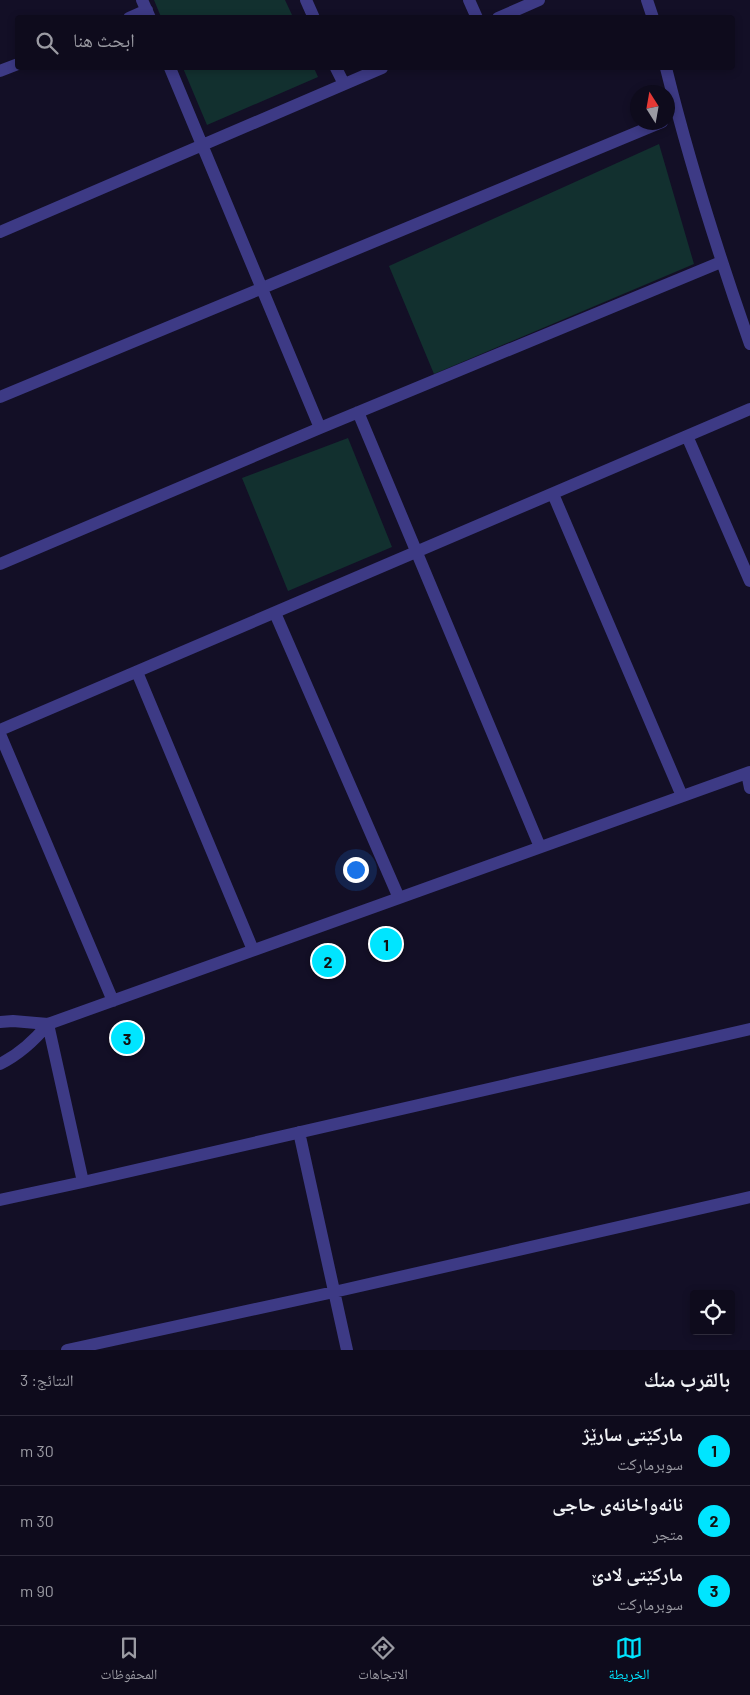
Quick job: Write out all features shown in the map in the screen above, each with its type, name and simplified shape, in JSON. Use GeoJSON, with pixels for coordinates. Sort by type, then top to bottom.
{"type":"FeatureCollection","features":[{"type":"Feature","properties":{"kind":"street"},"geometry":{"type":"LineString","coordinates":[[306,0],[313,15]]}},
{"type":"Feature","properties":{"kind":"street"},"geometry":{"type":"LineString","coordinates":[[469,0],[476,15]]}},
{"type":"Feature","properties":{"kind":"street"},"geometry":{"type":"LineString","coordinates":[[505,15],[539,0]]}},
{"type":"Feature","properties":{"kind":"street"},"geometry":{"type":"LineString","coordinates":[[647,0],[652,15]]}},
{"type":"Feature","properties":{"kind":"street"},"geometry":{"type":"LineString","coordinates":[[135,15],[146,9]]}},
{"type":"Feature","properties":{"kind":"street"},"geometry":{"type":"LineString","coordinates":[[0,71],[15,65]]}},
{"type":"Feature","properties":{"kind":"street"},"geometry":{"type":"LineString","coordinates":[[171,70],[320,428]]}},
{"type":"Feature","properties":{"kind":"street"},"geometry":{"type":"LineString","coordinates":[[337,70],[344,84]]}},
{"type":"Feature","properties":{"kind":"street"},"geometry":{"type":"LineString","coordinates":[[0,232],[377,70]]}},
{"type":"Feature","properties":{"kind":"street"},"geometry":{"type":"LineString","coordinates":[[666,70],[668,85]]}},
{"type":"Feature","properties":{"kind":"street"},"geometry":{"type":"LineString","coordinates":[[675,124],[750,344]]}},
{"type":"Feature","properties":{"kind":"street"},"geometry":{"type":"LineString","coordinates":[[0,397],[643,130]]}},
{"type":"Feature","properties":{"kind":"street"},"geometry":{"type":"LineString","coordinates":[[0,564],[358,412],[721,262]]}},
{"type":"Feature","properties":{"kind":"street"},"geometry":{"type":"LineString","coordinates":[[0,730],[750,409]]}},
{"type":"Feature","properties":{"kind":"street"},"geometry":{"type":"LineString","coordinates":[[358,412],[540,847]]}},
{"type":"Feature","properties":{"kind":"street"},"geometry":{"type":"LineString","coordinates":[[688,436],[750,581]]}},
{"type":"Feature","properties":{"kind":"street"},"geometry":{"type":"LineString","coordinates":[[553,494],[682,796]]}},
{"type":"Feature","properties":{"kind":"street"},"geometry":{"type":"LineString","coordinates":[[276,613],[399,898]]}},
{"type":"Feature","properties":{"kind":"street"},"geometry":{"type":"LineString","coordinates":[[137,672],[253,950]]}},
{"type":"Feature","properties":{"kind":"street"},"geometry":{"type":"LineString","coordinates":[[0,734],[113,1001]]}},
{"type":"Feature","properties":{"kind":"street"},"geometry":{"type":"LineString","coordinates":[[0,1022],[13,1021],[48,1024],[748,772],[750,788]]}},
{"type":"Feature","properties":{"kind":"street"},"geometry":{"type":"LineString","coordinates":[[0,1064],[24,1050],[48,1024]]}},
{"type":"Feature","properties":{"kind":"street"},"geometry":{"type":"LineString","coordinates":[[48,1024],[83,1182]]}},
{"type":"Feature","properties":{"kind":"street"},"geometry":{"type":"LineString","coordinates":[[0,1200],[750,1029]]}},
{"type":"Feature","properties":{"kind":"street"},"geometry":{"type":"LineString","coordinates":[[298,1132],[347,1350]]}},
{"type":"Feature","properties":{"kind":"street"},"geometry":{"type":"LineString","coordinates":[[67,1350],[750,1198]]}},
{"type":"Feature","properties":{"kind":"green space"},"geometry":{"type":"Polygon","coordinates":[[[154,0],[285,0],[292,15],[160,15],[154,0]]]}},
{"type":"Feature","properties":{"kind":"green space"},"geometry":{"type":"Polygon","coordinates":[[[184,70],[315,70],[318,77],[207,125],[184,70]]]}},
{"type":"Feature","properties":{"kind":"green space"},"geometry":{"type":"Polygon","coordinates":[[[659,144],[694,264],[434,374],[389,266],[659,144]]]}},
{"type":"Feature","properties":{"kind":"green space"},"geometry":{"type":"Polygon","coordinates":[[[348,438],[392,547],[288,591],[242,478],[348,438]]]}},
{"type":"Feature","properties":{"kind":"place","name":"مارکێتی سارێژ"},"geometry":{"type":"Point","coordinates":[386,944]}},
{"type":"Feature","properties":{"kind":"place","name":"نانەواخانەی حاجی"},"geometry":{"type":"Point","coordinates":[328,961]}},
{"type":"Feature","properties":{"kind":"place","name":"ماركێتی لادێ"},"geometry":{"type":"Point","coordinates":[127,1038]}}]}
